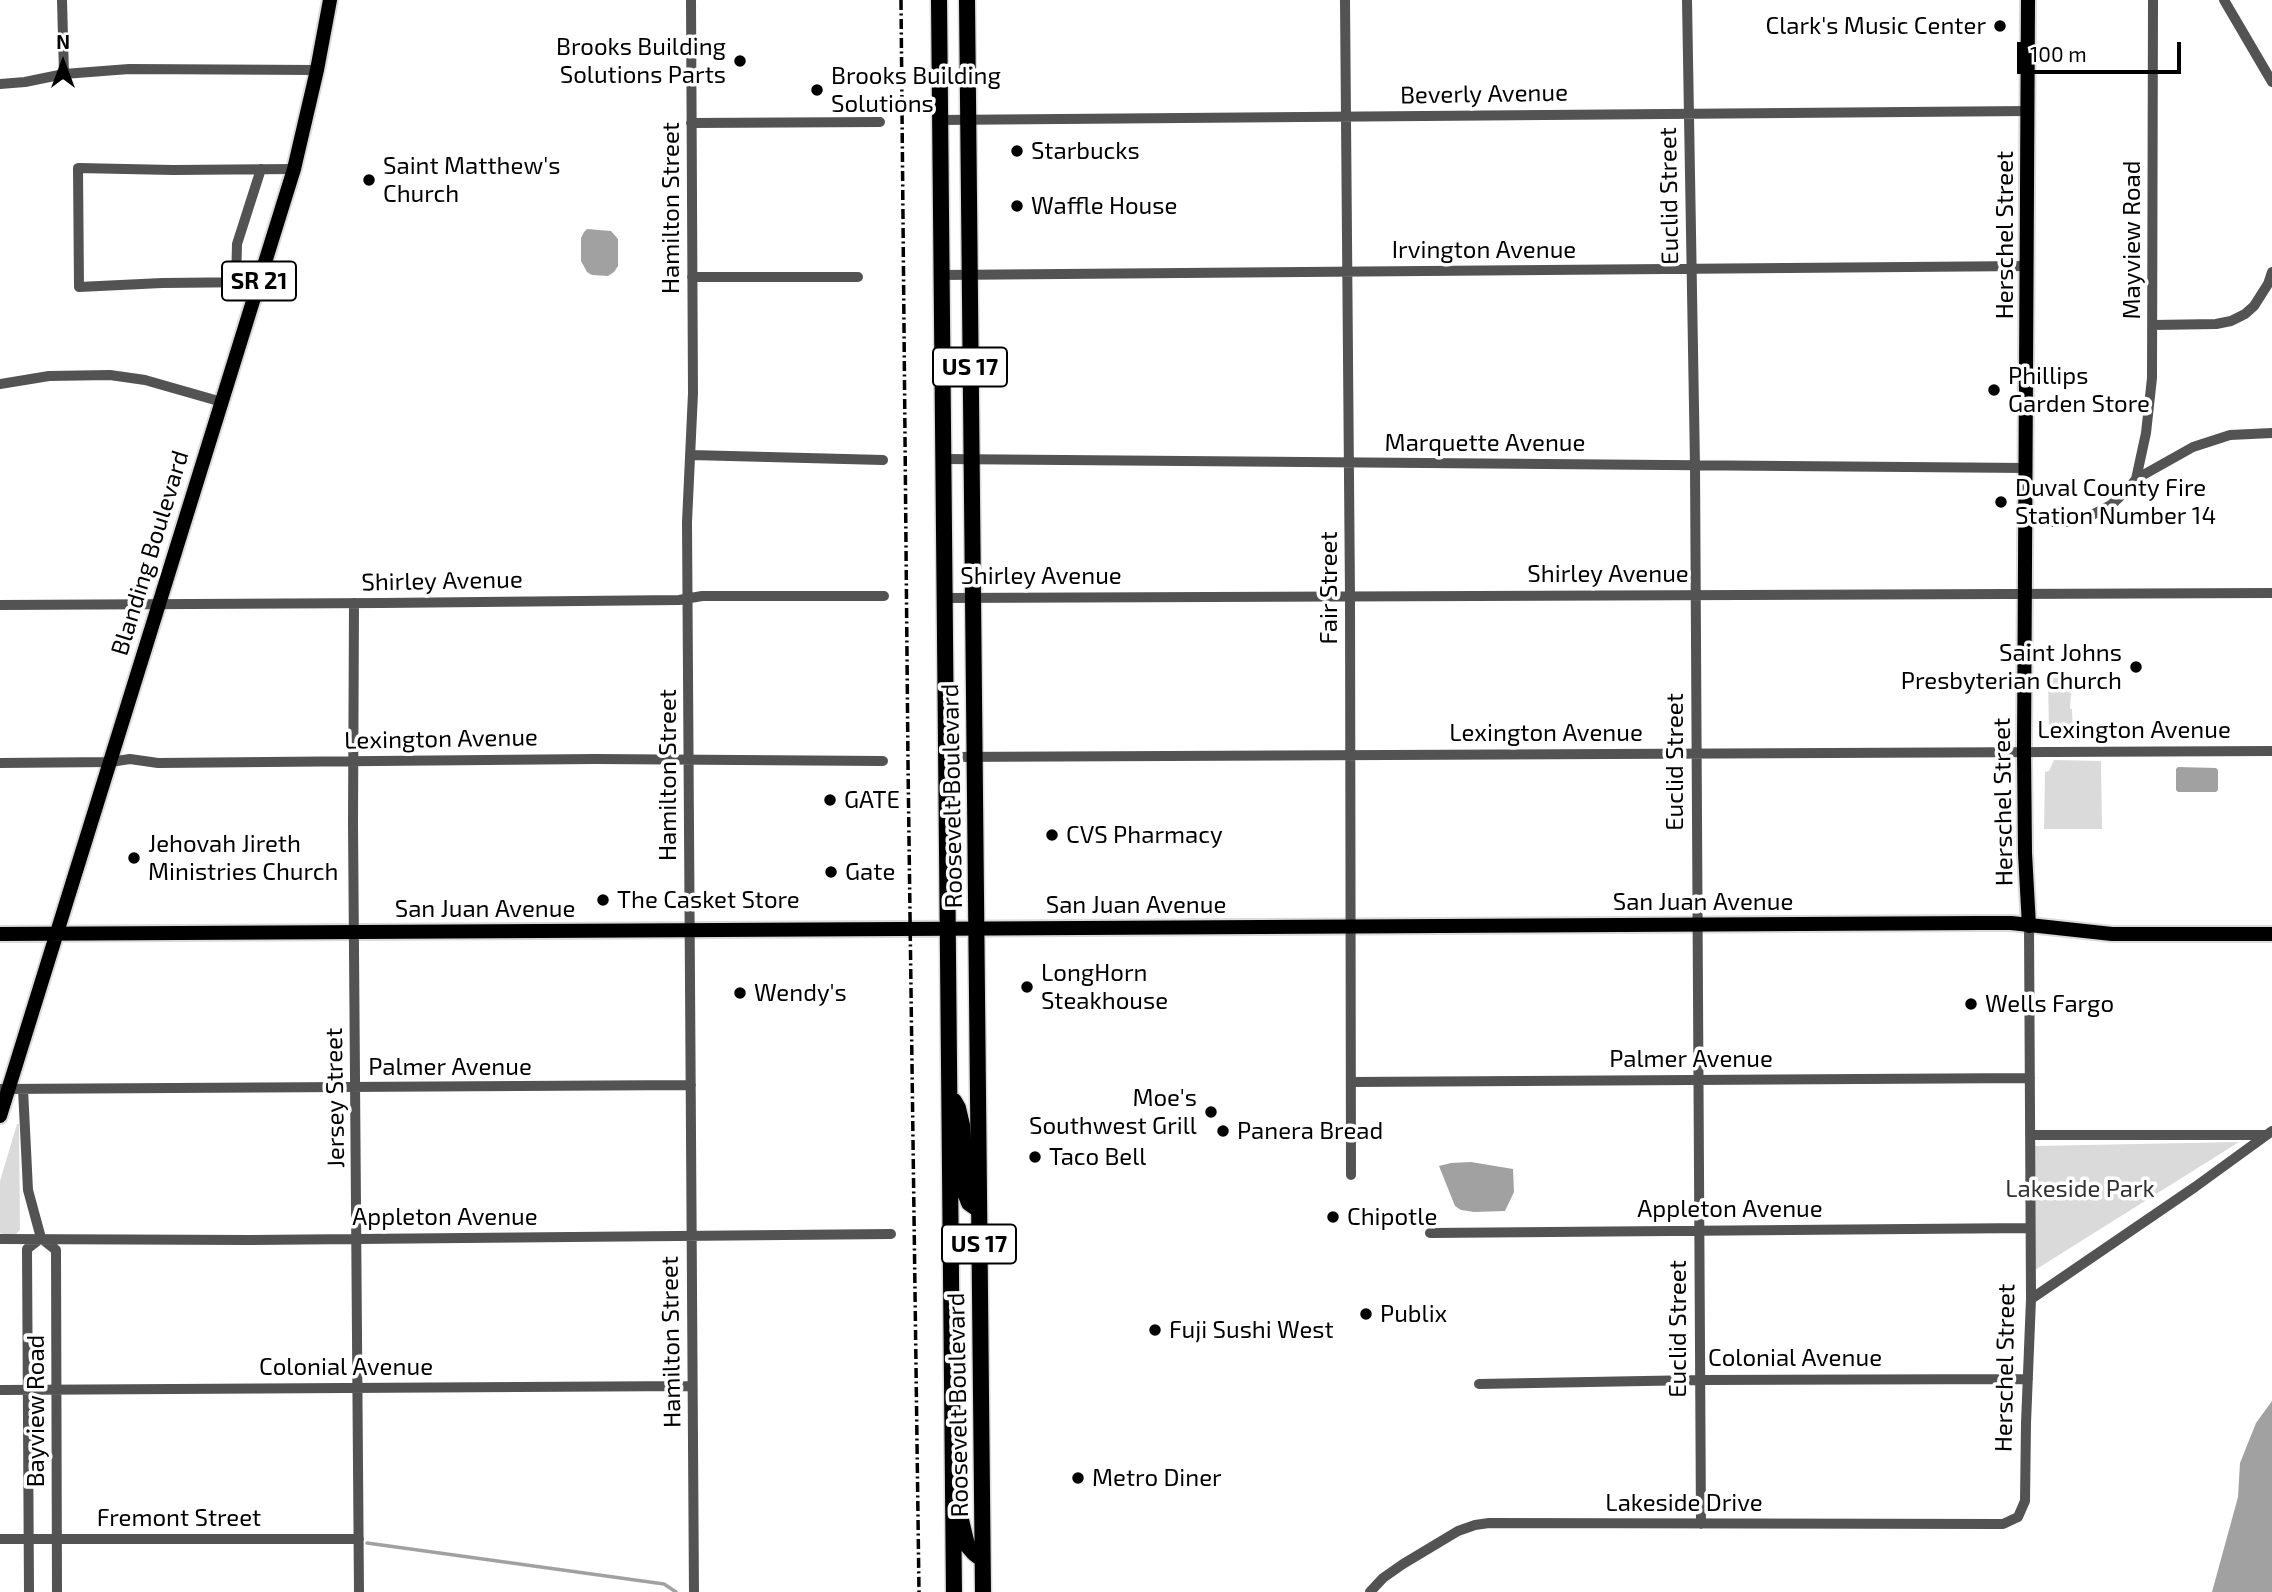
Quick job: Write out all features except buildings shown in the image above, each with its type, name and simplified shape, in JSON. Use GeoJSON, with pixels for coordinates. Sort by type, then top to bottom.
{"type":"FeatureCollection","features":[{"type":"Feature","properties":{"kind":"highway","name":"Roosevelt Boulevard"},"geometry":{"type":"LineString","coordinates":[[939,0],[955,1592]]}},
{"type":"Feature","properties":{"kind":"highway","name":"Roosevelt Boulevard"},"geometry":{"type":"LineString","coordinates":[[967,0],[983,1592]]}},
{"type":"Feature","properties":{"kind":"highway"},"geometry":{"type":"LineString","coordinates":[[950,1093],[958,1108],[962,1125],[964,1190],[969,1203],[979,1210]]}},
{"type":"Feature","properties":{"kind":"highway"},"geometry":{"type":"LineString","coordinates":[[954,1495],[967,1545],[982,1559],[968,1571],[955,1592]]}},
{"type":"Feature","properties":{"kind":"main road","name":"Blanding Boulevard"},"geometry":{"type":"LineString","coordinates":[[0,1116],[11,1089],[55,934],[294,169],[330,0]]}},
{"type":"Feature","properties":{"kind":"main road","name":"Herschel Street"},"geometry":{"type":"LineString","coordinates":[[2028,0],[2024,751],[2029,926]]}},
{"type":"Feature","properties":{"kind":"main road","name":"San Juan Avenue"},"geometry":{"type":"LineString","coordinates":[[0,934],[1981,923],[2112,934],[2272,934]]}},
{"type":"Feature","properties":{"kind":"street"},"geometry":{"type":"LineString","coordinates":[[62,0],[64,74]]}},
{"type":"Feature","properties":{"kind":"street","name":"Hamilton Street"},"geometry":{"type":"LineString","coordinates":[[691,0],[691,456],[687,522],[687,598],[694,1592]]}},
{"type":"Feature","properties":{"kind":"street","name":"Fair Street"},"geometry":{"type":"LineString","coordinates":[[1345,0],[1352,927],[1351,1175]]}},
{"type":"Feature","properties":{"kind":"street","name":"Euclid Street"},"geometry":{"type":"LineString","coordinates":[[1687,0],[1695,465],[1701,1524]]}},
{"type":"Feature","properties":{"kind":"street","name":"Mayview Road"},"geometry":{"type":"LineString","coordinates":[[2136,479],[2146,433],[2152,378],[2153,0]]}},
{"type":"Feature","properties":{"kind":"street"},"geometry":{"type":"LineString","coordinates":[[2224,0],[2272,82]]}},
{"type":"Feature","properties":{"kind":"street"},"geometry":{"type":"LineString","coordinates":[[0,84],[64,74],[129,69],[317,70]]}},
{"type":"Feature","properties":{"kind":"street","name":"Beverly Avenue"},"geometry":{"type":"LineString","coordinates":[[940,120],[2028,111]]}},
{"type":"Feature","properties":{"kind":"street"},"geometry":{"type":"LineString","coordinates":[[691,123],[880,122]]}},
{"type":"Feature","properties":{"kind":"street"},"geometry":{"type":"LineString","coordinates":[[259,282],[79,287],[78,168],[294,169]]}},
{"type":"Feature","properties":{"kind":"street"},"geometry":{"type":"LineString","coordinates":[[236,282],[237,244],[261,169]]}},
{"type":"Feature","properties":{"kind":"street","name":"Irvington Avenue"},"geometry":{"type":"LineString","coordinates":[[942,275],[2028,266]]}},
{"type":"Feature","properties":{"kind":"street"},"geometry":{"type":"LineString","coordinates":[[2153,325],[2216,324],[2231,321],[2254,306],[2272,272]]}},
{"type":"Feature","properties":{"kind":"street"},"geometry":{"type":"LineString","coordinates":[[692,277],[858,276]]}},
{"type":"Feature","properties":{"kind":"street"},"geometry":{"type":"LineString","coordinates":[[0,384],[50,376],[110,375],[145,380],[222,402]]}},
{"type":"Feature","properties":{"kind":"street"},"geometry":{"type":"LineString","coordinates":[[2027,522],[2067,522],[2088,517],[2111,505],[2136,479],[2168,459],[2211,440],[2230,435],[2272,433]]}},
{"type":"Feature","properties":{"kind":"street"},"geometry":{"type":"LineString","coordinates":[[691,456],[883,460]]}},
{"type":"Feature","properties":{"kind":"street","name":"Marquette Avenue"},"geometry":{"type":"LineString","coordinates":[[943,458],[2027,468]]}},
{"type":"Feature","properties":{"kind":"street","name":"Shirley Avenue"},"geometry":{"type":"LineString","coordinates":[[945,598],[2272,593]]}},
{"type":"Feature","properties":{"kind":"street","name":"Shirley Avenue"},"geometry":{"type":"LineString","coordinates":[[0,605],[884,596]]}},
{"type":"Feature","properties":{"kind":"street","name":"Jersey Street"},"geometry":{"type":"LineString","coordinates":[[354,603],[359,1592]]}},
{"type":"Feature","properties":{"kind":"street","name":"Lexington Avenue"},"geometry":{"type":"LineString","coordinates":[[946,757],[2272,751]]}},
{"type":"Feature","properties":{"kind":"street","name":"Lexington Avenue"},"geometry":{"type":"LineString","coordinates":[[0,762],[110,762],[130,759],[158,763],[595,759],[883,761]]}},
{"type":"Feature","properties":{"kind":"street","name":"Herschel Street"},"geometry":{"type":"LineString","coordinates":[[2018,1517],[2025,1501],[2031,1299],[2029,926]]}},
{"type":"Feature","properties":{"kind":"street","name":"Palmer Avenue"},"geometry":{"type":"LineString","coordinates":[[1352,1082],[2030,1079]]}},
{"type":"Feature","properties":{"kind":"street","name":"Palmer Avenue"},"geometry":{"type":"LineString","coordinates":[[11,1089],[691,1085]]}},
{"type":"Feature","properties":{"kind":"street","name":"Bayview Road"},"geometry":{"type":"LineString","coordinates":[[11,1089],[28,1190],[41,1238],[56,1250],[57,1592]]}},
{"type":"Feature","properties":{"kind":"street"},"geometry":{"type":"LineString","coordinates":[[2030,1135],[2268,1133]]}},
{"type":"Feature","properties":{"kind":"street"},"geometry":{"type":"LineString","coordinates":[[2031,1299],[2195,1187],[2268,1133]]}},
{"type":"Feature","properties":{"kind":"street","name":"Appleton Avenue"},"geometry":{"type":"LineString","coordinates":[[1430,1233],[2030,1228]]}},
{"type":"Feature","properties":{"kind":"street","name":"Appleton Avenue"},"geometry":{"type":"LineString","coordinates":[[0,1239],[891,1234]]}},
{"type":"Feature","properties":{"kind":"street","name":"Bayview Road"},"geometry":{"type":"LineString","coordinates":[[29,1592],[27,1249],[41,1238]]}},
{"type":"Feature","properties":{"kind":"street","name":"Colonial Avenue"},"geometry":{"type":"LineString","coordinates":[[1479,1384],[2028,1379]]}},
{"type":"Feature","properties":{"kind":"street","name":"Colonial Avenue"},"geometry":{"type":"LineString","coordinates":[[0,1390],[692,1386]]}},
{"type":"Feature","properties":{"kind":"street","name":"Lakeside Drive"},"geometry":{"type":"LineString","coordinates":[[1372,1589],[1403,1564],[1458,1531],[1475,1525],[2003,1524],[2018,1517]]}},
{"type":"Feature","properties":{"kind":"street","name":"Fremont Street"},"geometry":{"type":"LineString","coordinates":[[0,1539],[359,1539]]}},
{"type":"Feature","properties":{"kind":"green space"},"geometry":{"type":"Polygon","coordinates":[[[2048,678],[2072,678],[2070,709],[2073,735],[2049,733],[2048,678]]]}},
{"type":"Feature","properties":{"kind":"green space"},"geometry":{"type":"Polygon","coordinates":[[[2054,760],[2101,761],[2102,829],[2044,829],[2045,772],[2049,771],[2054,760]]]}},
{"type":"Feature","properties":{"kind":"green space"},"geometry":{"type":"Polygon","coordinates":[[[17,1124],[20,1230],[16,1234],[3,1234],[0,1233],[0,1181],[17,1124]]]}},
{"type":"Feature","properties":{"kind":"green space","name":"Lakeside Park"},"geometry":{"type":"Polygon","coordinates":[[[2239,1142],[2035,1270],[2035,1146],[2239,1142]]]}},
{"type":"Feature","properties":{"kind":"shaded area"},"geometry":{"type":"Polygon","coordinates":[[[587,229],[611,231],[618,239],[618,266],[608,276],[592,275],[581,261],[581,238],[587,229]]]}},
{"type":"Feature","properties":{"kind":"shaded area"},"geometry":{"type":"Polygon","coordinates":[[[2178,767],[2216,768],[2218,790],[2178,792],[2178,767]]]}},
{"type":"Feature","properties":{"kind":"shaded area"},"geometry":{"type":"Polygon","coordinates":[[[1471,1162],[1513,1169],[1514,1192],[1505,1211],[1474,1212],[1455,1206],[1439,1166],[1471,1162]]]}},
{"type":"Feature","properties":{"kind":"shaded area"},"geometry":{"type":"Polygon","coordinates":[[[2272,1401],[2272,1592],[2212,1592],[2238,1497],[2240,1463],[2256,1423],[2272,1401]]]}},
{"type":"Feature","properties":{"kind":"waterway"},"geometry":{"type":"LineString","coordinates":[[367,1543],[664,1584],[676,1592]]}},
{"type":"Feature","properties":{"kind":"railway"},"geometry":{"type":"LineString","coordinates":[[901,0],[919,1592]]}},
{"type":"Feature","properties":{"kind":"place","name":"Clark's Music Center"},"geometry":{"type":"Point","coordinates":[2000,26]}},
{"type":"Feature","properties":{"kind":"place","name":"Brooks Building Solutions Parts"},"geometry":{"type":"Point","coordinates":[740,61]}},
{"type":"Feature","properties":{"kind":"place","name":"Brooks Building Solutions"},"geometry":{"type":"Point","coordinates":[817,90]}},
{"type":"Feature","properties":{"kind":"place","name":"Starbucks"},"geometry":{"type":"Point","coordinates":[1017,151]}},
{"type":"Feature","properties":{"kind":"place","name":"Saint Matthew's Church"},"geometry":{"type":"Point","coordinates":[369,180]}},
{"type":"Feature","properties":{"kind":"place","name":"Waffle House"},"geometry":{"type":"Point","coordinates":[1017,206]}},
{"type":"Feature","properties":{"kind":"place","name":"Phillips Garden Store"},"geometry":{"type":"Point","coordinates":[1994,390]}},
{"type":"Feature","properties":{"kind":"place","name":"Duval County Fire Station Number 14"},"geometry":{"type":"Point","coordinates":[2001,502]}},
{"type":"Feature","properties":{"kind":"place","name":"Saint Johns Presbyterian Church"},"geometry":{"type":"Point","coordinates":[2136,667]}},
{"type":"Feature","properties":{"kind":"place","name":"GATE"},"geometry":{"type":"Point","coordinates":[830,800]}},
{"type":"Feature","properties":{"kind":"place","name":"CVS Pharmacy"},"geometry":{"type":"Point","coordinates":[1052,835]}},
{"type":"Feature","properties":{"kind":"place","name":"Jehovah Jireth Ministries Church"},"geometry":{"type":"Point","coordinates":[134,858]}},
{"type":"Feature","properties":{"kind":"place","name":"Gate"},"geometry":{"type":"Point","coordinates":[831,872]}},
{"type":"Feature","properties":{"kind":"place","name":"The Casket Store"},"geometry":{"type":"Point","coordinates":[603,900]}},
{"type":"Feature","properties":{"kind":"place","name":"LongHorn Steakhouse"},"geometry":{"type":"Point","coordinates":[1027,987]}},
{"type":"Feature","properties":{"kind":"place","name":"Wendy's"},"geometry":{"type":"Point","coordinates":[740,993]}},
{"type":"Feature","properties":{"kind":"place","name":"Wells Fargo"},"geometry":{"type":"Point","coordinates":[1971,1004]}},
{"type":"Feature","properties":{"kind":"place","name":"Moe's Southwest Grill"},"geometry":{"type":"Point","coordinates":[1211,1112]}},
{"type":"Feature","properties":{"kind":"place","name":"Panera Bread"},"geometry":{"type":"Point","coordinates":[1223,1131]}},
{"type":"Feature","properties":{"kind":"place","name":"Taco Bell"},"geometry":{"type":"Point","coordinates":[1035,1157]}},
{"type":"Feature","properties":{"kind":"place","name":"Chipotle"},"geometry":{"type":"Point","coordinates":[1333,1217]}},
{"type":"Feature","properties":{"kind":"place","name":"Publix"},"geometry":{"type":"Point","coordinates":[1366,1314]}},
{"type":"Feature","properties":{"kind":"place","name":"Fuji Sushi West"},"geometry":{"type":"Point","coordinates":[1155,1330]}},
{"type":"Feature","properties":{"kind":"place","name":"Metro Diner"},"geometry":{"type":"Point","coordinates":[1078,1478]}}]}
